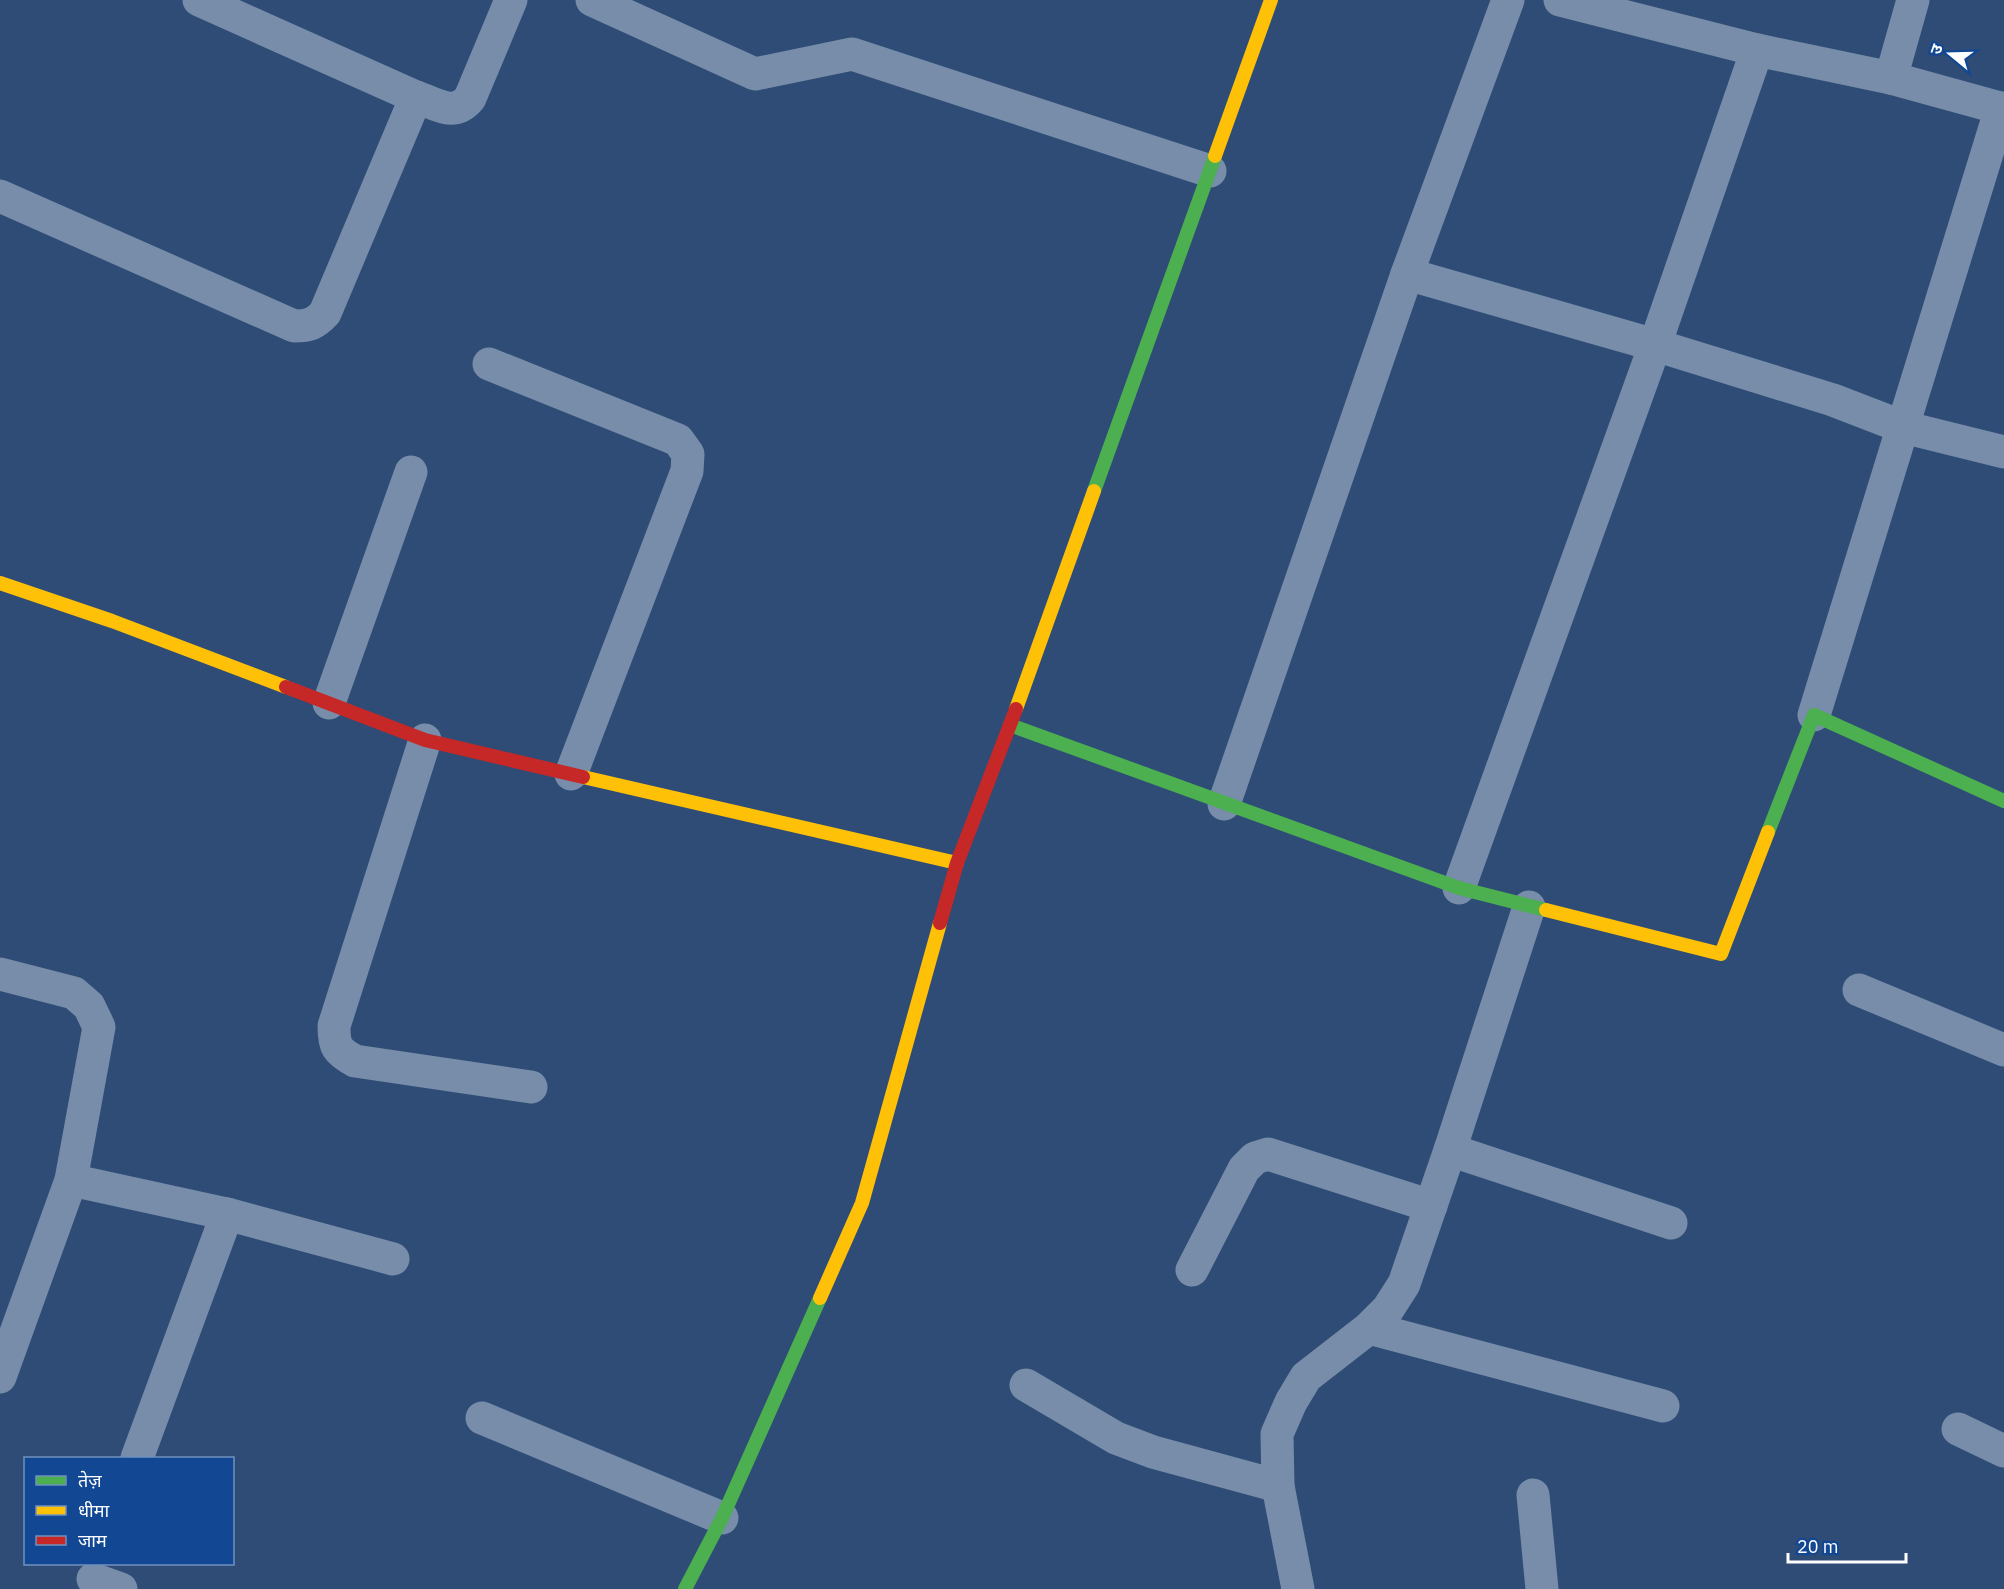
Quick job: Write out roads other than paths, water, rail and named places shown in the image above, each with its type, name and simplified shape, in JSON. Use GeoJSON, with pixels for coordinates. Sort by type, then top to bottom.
{"type":"FeatureCollection","features":[{"type":"Feature","properties":{"kind":"street"},"geometry":{"type":"LineString","coordinates":[[199,0],[416,97],[456,110],[464,106],[470,98],[512,0]]}},
{"type":"Feature","properties":{"kind":"street"},"geometry":{"type":"LineString","coordinates":[[592,0],[755,74],[852,54],[1210,171]]}},
{"type":"Feature","properties":{"kind":"street"},"geometry":{"type":"LineString","coordinates":[[685,1589],[722,1518],[862,1203],[957,863],[1010,725],[1271,0]]}},
{"type":"Feature","properties":{"kind":"street"},"geometry":{"type":"LineString","coordinates":[[1224,804],[1407,274],[1508,0]]}},
{"type":"Feature","properties":{"kind":"street"},"geometry":{"type":"LineString","coordinates":[[1010,725],[1459,888],[1721,954],[1814,716],[2003,109],[1891,78],[1757,50],[1560,0]]}},
{"type":"Feature","properties":{"kind":"street"},"geometry":{"type":"LineString","coordinates":[[1891,78],[1913,0]]}},
{"type":"Feature","properties":{"kind":"street"},"geometry":{"type":"LineString","coordinates":[[1459,888],[1655,345],[1757,50]]}},
{"type":"Feature","properties":{"kind":"street"},"geometry":{"type":"LineString","coordinates":[[0,196],[294,326],[315,324],[326,312],[416,97]]}},
{"type":"Feature","properties":{"kind":"street"},"geometry":{"type":"LineString","coordinates":[[1407,274],[1655,345],[1833,400],[1903,427],[2004,452]]}},
{"type":"Feature","properties":{"kind":"street"},"geometry":{"type":"LineString","coordinates":[[489,364],[678,440],[688,454],[687,471],[571,774]]}},
{"type":"Feature","properties":{"kind":"street"},"geometry":{"type":"LineString","coordinates":[[329,703],[411,472]]}},
{"type":"Feature","properties":{"kind":"street"},"geometry":{"type":"LineString","coordinates":[[0,583],[112,621],[425,740],[957,863]]}},
{"type":"Feature","properties":{"kind":"street"},"geometry":{"type":"LineString","coordinates":[[1814,716],[2004,801]]}},
{"type":"Feature","properties":{"kind":"street"},"geometry":{"type":"LineString","coordinates":[[425,740],[334,1026],[334,1040],[340,1053],[355,1061],[531,1087]]}},
{"type":"Feature","properties":{"kind":"street"},"geometry":{"type":"LineString","coordinates":[[1298,1589],[1278,1486],[1277,1434],[1291,1402],[1306,1377],[1369,1328],[1388,1309],[1404,1284],[1529,907]]}},
{"type":"Feature","properties":{"kind":"street"},"geometry":{"type":"LineString","coordinates":[[0,974],[74,993],[89,1006],[99,1027],[71,1180],[0,1377]]}},
{"type":"Feature","properties":{"kind":"street"},"geometry":{"type":"LineString","coordinates":[[1859,990],[2004,1050]]}},
{"type":"Feature","properties":{"kind":"street"},"geometry":{"type":"LineString","coordinates":[[1450,1150],[1671,1222]]}},
{"type":"Feature","properties":{"kind":"street"},"geometry":{"type":"LineString","coordinates":[[1192,1270],[1244,1169],[1255,1158],[1268,1154],[1431,1206]]}},
{"type":"Feature","properties":{"kind":"street"},"geometry":{"type":"LineString","coordinates":[[71,1180],[227,1214],[393,1259]]}},
{"type":"Feature","properties":{"kind":"street"},"geometry":{"type":"LineString","coordinates":[[137,1457],[227,1214]]}},
{"type":"Feature","properties":{"kind":"street"},"geometry":{"type":"LineString","coordinates":[[1369,1328],[1663,1406]]}},
{"type":"Feature","properties":{"kind":"street"},"geometry":{"type":"LineString","coordinates":[[1026,1385],[1116,1438],[1153,1452],[1278,1486]]}},
{"type":"Feature","properties":{"kind":"street"},"geometry":{"type":"LineString","coordinates":[[482,1418],[722,1518]]}},
{"type":"Feature","properties":{"kind":"street"},"geometry":{"type":"LineString","coordinates":[[1958,1429],[2004,1451]]}},
{"type":"Feature","properties":{"kind":"street"},"geometry":{"type":"LineString","coordinates":[[1533,1495],[1542,1589]]}}]}
